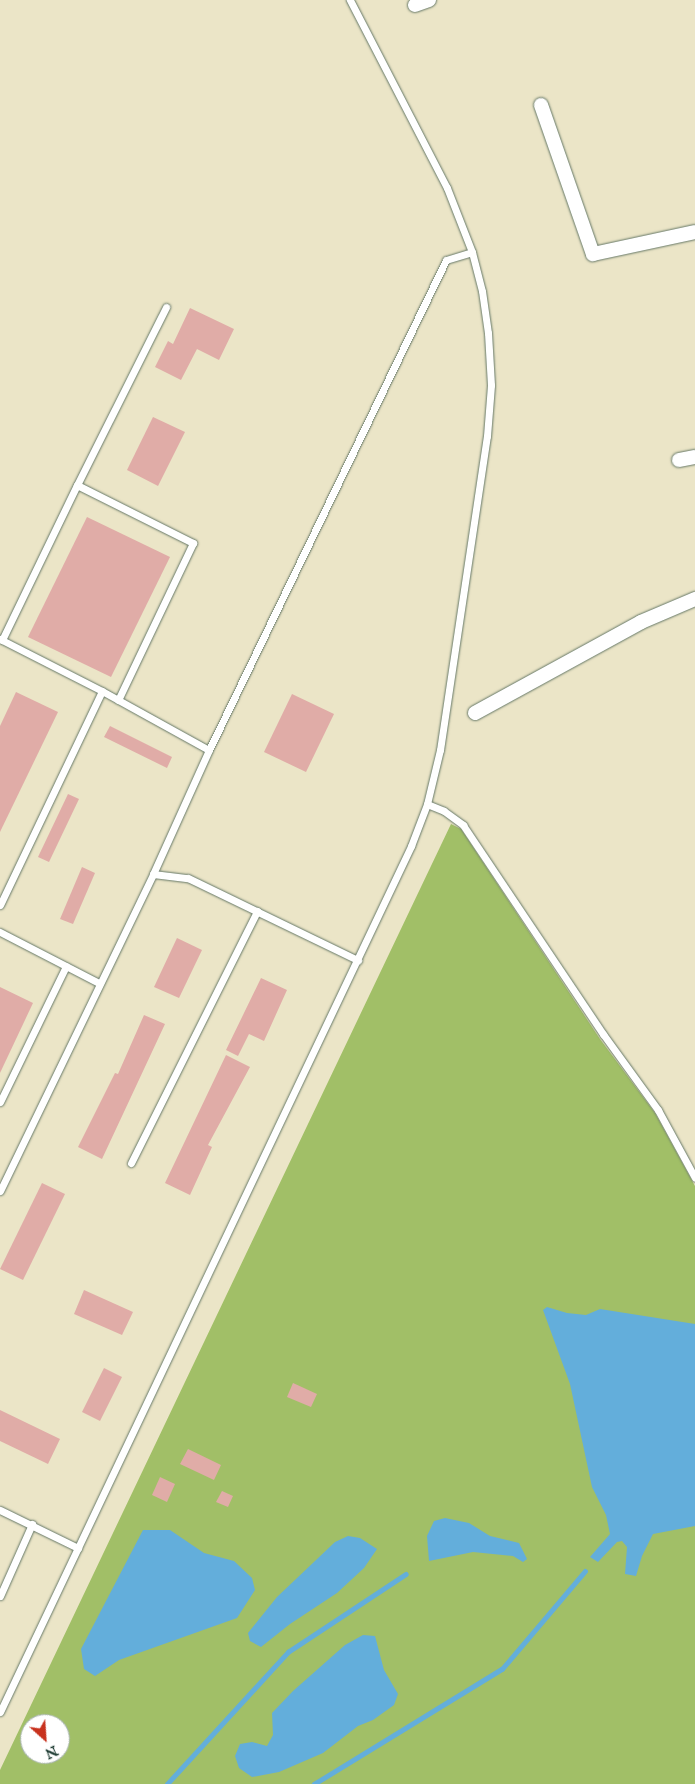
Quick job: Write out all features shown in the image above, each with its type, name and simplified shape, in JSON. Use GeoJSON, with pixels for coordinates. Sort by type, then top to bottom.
{"type":"FeatureCollection","features":[{"type":"Feature","properties":{"kind":"street"},"geometry":{"type":"LineString","coordinates":[[415,5],[429,0]]}},
{"type":"Feature","properties":{"kind":"street"},"geometry":{"type":"LineString","coordinates":[[541,105],[593,254],[695,232]]}},
{"type":"Feature","properties":{"kind":"street"},"geometry":{"type":"LineString","coordinates":[[679,460],[695,457]]}},
{"type":"Feature","properties":{"kind":"street"},"geometry":{"type":"LineString","coordinates":[[475,713],[641,622],[695,599]]}},
{"type":"Feature","properties":{"kind":"lane"},"geometry":{"type":"LineString","coordinates":[[0,1711],[411,846],[427,804],[440,750],[487,436],[490,385],[488,333],[482,291],[472,252],[447,188],[350,0]]}},
{"type":"Feature","properties":{"kind":"lane"},"geometry":{"type":"LineString","coordinates":[[0,1191],[153,874],[209,750],[446,260],[472,252]]}},
{"type":"Feature","properties":{"kind":"lane"},"geometry":{"type":"LineString","coordinates":[[166,307],[76,485],[1,640],[102,691],[209,750]]}},
{"type":"Feature","properties":{"kind":"lane"},"geometry":{"type":"LineString","coordinates":[[76,485],[193,543],[118,700]]}},
{"type":"Feature","properties":{"kind":"lane"},"geometry":{"type":"LineString","coordinates":[[0,905],[102,691]]}},
{"type":"Feature","properties":{"kind":"lane"},"geometry":{"type":"LineString","coordinates":[[427,804],[444,811],[463,826],[603,1034],[658,1110],[695,1178]]}},
{"type":"Feature","properties":{"kind":"lane"},"geometry":{"type":"LineString","coordinates":[[153,874],[188,878],[358,960]]}},
{"type":"Feature","properties":{"kind":"lane"},"geometry":{"type":"LineString","coordinates":[[131,1163],[257,911]]}},
{"type":"Feature","properties":{"kind":"lane"},"geometry":{"type":"LineString","coordinates":[[0,932],[99,983]]}},
{"type":"Feature","properties":{"kind":"lane"},"geometry":{"type":"LineString","coordinates":[[0,1102],[66,966]]}},
{"type":"Feature","properties":{"kind":"lane"},"geometry":{"type":"LineString","coordinates":[[0,1510],[78,1548]]}},
{"type":"Feature","properties":{"kind":"lane"},"geometry":{"type":"LineString","coordinates":[[0,1596],[32,1524]]}},
{"type":"Feature","properties":{"kind":"green space"},"geometry":{"type":"Polygon","coordinates":[[[451,824],[461,829],[600,1039],[655,1113],[695,1186],[695,1784],[0,1784],[0,1770],[20,1728],[20,1764],[70,1764],[70,1714],[27,1714],[451,824]]]}},
{"type":"Feature","properties":{"kind":"water"},"geometry":{"type":"Polygon","coordinates":[[[547,1307],[567,1313],[586,1315],[600,1309],[695,1324],[695,1526],[653,1534],[642,1556],[636,1576],[625,1574],[627,1547],[622,1541],[617,1542],[598,1562],[590,1557],[610,1534],[606,1515],[592,1487],[570,1384],[543,1310],[547,1307]]]}},
{"type":"Feature","properties":{"kind":"water"},"geometry":{"type":"Polygon","coordinates":[[[445,1518],[469,1523],[490,1536],[519,1543],[527,1559],[523,1562],[513,1556],[473,1552],[429,1561],[427,1536],[434,1521],[445,1518]]]}},
{"type":"Feature","properties":{"kind":"water"},"geometry":{"type":"Polygon","coordinates":[[[143,1530],[170,1530],[204,1553],[234,1561],[252,1578],[255,1590],[237,1618],[119,1660],[95,1676],[84,1669],[81,1649],[143,1530]]]}},
{"type":"Feature","properties":{"kind":"water"},"geometry":{"type":"Polygon","coordinates":[[[348,1536],[360,1538],[377,1549],[364,1568],[337,1593],[290,1624],[261,1647],[250,1641],[248,1633],[277,1597],[335,1542],[348,1536]]]}},
{"type":"Feature","properties":{"kind":"water"},"geometry":{"type":"Polygon","coordinates":[[[363,1635],[375,1636],[384,1670],[398,1694],[394,1705],[373,1720],[358,1726],[323,1753],[279,1772],[252,1777],[239,1768],[235,1756],[240,1744],[252,1742],[267,1746],[273,1735],[272,1713],[293,1691],[345,1645],[363,1635]]]}},
{"type":"Feature","properties":{"kind":"building"},"geometry":{"type":"Polygon","coordinates":[[[190,308],[234,329],[219,360],[197,349],[181,380],[155,367],[168,341],[173,344],[190,308]]]}},
{"type":"Feature","properties":{"kind":"building"},"geometry":{"type":"Polygon","coordinates":[[[153,417],[185,432],[158,486],[127,470],[153,417]]]}},
{"type":"Feature","properties":{"kind":"building"},"geometry":{"type":"Polygon","coordinates":[[[87,517],[170,557],[111,677],[28,637],[87,517]]]}},
{"type":"Feature","properties":{"kind":"building"},"geometry":{"type":"Polygon","coordinates":[[[16,692],[58,712],[0,832],[0,726],[16,692]]]}},
{"type":"Feature","properties":{"kind":"building"},"geometry":{"type":"Polygon","coordinates":[[[292,694],[334,714],[306,772],[264,752],[292,694]]]}},
{"type":"Feature","properties":{"kind":"building"},"geometry":{"type":"Polygon","coordinates":[[[110,726],[172,757],[167,768],[104,737],[110,726]]]}},
{"type":"Feature","properties":{"kind":"building"},"geometry":{"type":"Polygon","coordinates":[[[68,794],[79,799],[49,862],[38,857],[68,794]]]}},
{"type":"Feature","properties":{"kind":"building"},"geometry":{"type":"Polygon","coordinates":[[[82,867],[95,873],[73,924],[60,919],[82,867]]]}},
{"type":"Feature","properties":{"kind":"building"},"geometry":{"type":"Polygon","coordinates":[[[177,938],[202,950],[179,998],[154,987],[177,938]]]}},
{"type":"Feature","properties":{"kind":"building"},"geometry":{"type":"Polygon","coordinates":[[[261,978],[287,990],[264,1041],[249,1034],[238,1056],[226,1050],[261,978]]]}},
{"type":"Feature","properties":{"kind":"building"},"geometry":{"type":"Polygon","coordinates":[[[0,987],[33,1003],[0,1073],[0,987]]]}},
{"type":"Feature","properties":{"kind":"building"},"geometry":{"type":"Polygon","coordinates":[[[144,1015],[165,1024],[102,1159],[78,1147],[115,1073],[118,1074],[144,1015]]]}},
{"type":"Feature","properties":{"kind":"building"},"geometry":{"type":"Polygon","coordinates":[[[226,1055],[250,1067],[208,1145],[212,1147],[190,1195],[165,1183],[226,1055]]]}},
{"type":"Feature","properties":{"kind":"building"},"geometry":{"type":"Polygon","coordinates":[[[42,1183],[65,1194],[23,1280],[0,1269],[42,1183]]]}},
{"type":"Feature","properties":{"kind":"building"},"geometry":{"type":"Polygon","coordinates":[[[84,1290],[133,1312],[122,1335],[74,1314],[84,1290]]]}},
{"type":"Feature","properties":{"kind":"building"},"geometry":{"type":"Polygon","coordinates":[[[104,1368],[122,1377],[100,1421],[82,1412],[104,1368]]]}},
{"type":"Feature","properties":{"kind":"building"},"geometry":{"type":"Polygon","coordinates":[[[293,1383],[317,1394],[311,1407],[287,1397],[293,1383]]]}},
{"type":"Feature","properties":{"kind":"building"},"geometry":{"type":"Polygon","coordinates":[[[0,1410],[60,1439],[48,1464],[0,1441],[0,1410]]]}},
{"type":"Feature","properties":{"kind":"building"},"geometry":{"type":"Polygon","coordinates":[[[188,1449],[221,1465],[214,1480],[180,1464],[188,1449]]]}},
{"type":"Feature","properties":{"kind":"building"},"geometry":{"type":"Polygon","coordinates":[[[160,1477],[175,1484],[167,1502],[152,1495],[160,1477]]]}},
{"type":"Feature","properties":{"kind":"building"},"geometry":{"type":"Polygon","coordinates":[[[222,1491],[233,1496],[228,1507],[216,1502],[222,1491]]]}},
{"type":"Feature","properties":{"kind":"waterway"},"geometry":{"type":"LineString","coordinates":[[314,1784],[502,1669],[585,1571]]}},
{"type":"Feature","properties":{"kind":"waterway"},"geometry":{"type":"LineString","coordinates":[[167,1784],[288,1652],[406,1574]]}}]}
